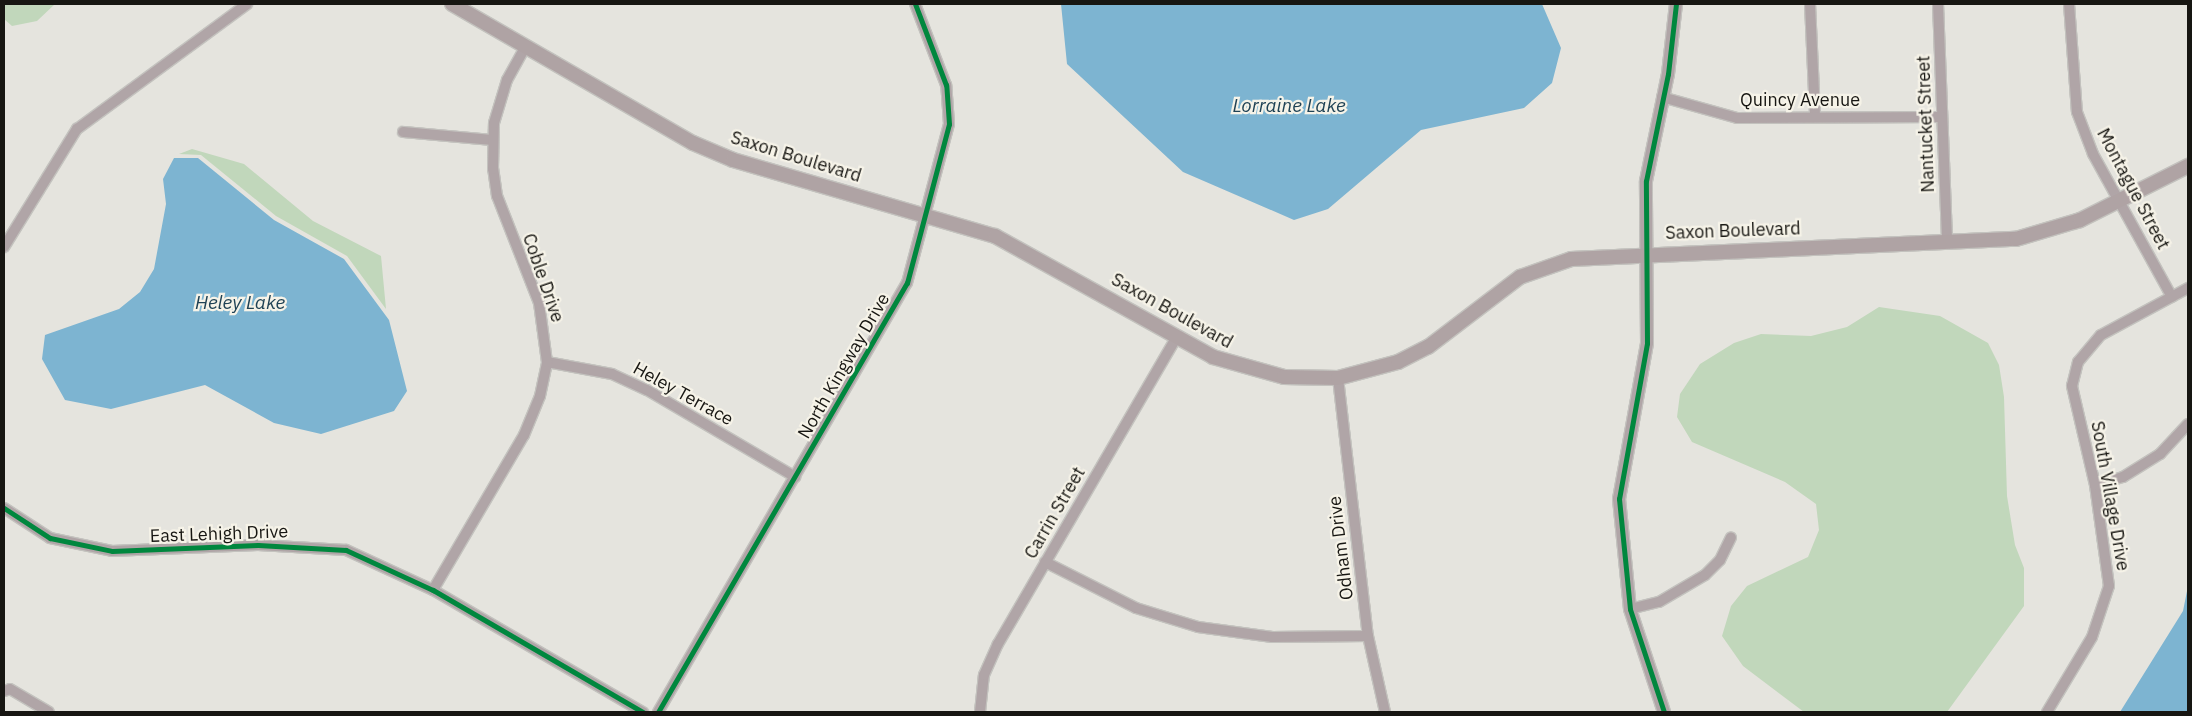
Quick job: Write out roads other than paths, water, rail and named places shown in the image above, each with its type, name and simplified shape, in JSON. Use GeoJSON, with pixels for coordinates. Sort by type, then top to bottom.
{"type":"FeatureCollection","features":[{"type":"Feature","properties":{"kind":"main road","name":"Saxon Boulevard"},"geometry":{"type":"LineString","coordinates":[[452,4],[664,127],[733,160],[926,215],[1011,243],[1213,358],[1254,372],[1338,378],[1380,369],[1426,348],[1488,298],[1547,265],[1597,254],[1947,243],[2043,234],[2188,166]]}},
{"type":"Feature","properties":{"kind":"street"},"geometry":{"type":"LineString","coordinates":[[4,246],[78,129],[246,4]]}},
{"type":"Feature","properties":{"kind":"street","name":"North Kingway Drive"},"geometry":{"type":"LineString","coordinates":[[658,712],[894,310],[926,215],[949,108],[938,60],[915,4]]}},
{"type":"Feature","properties":{"kind":"street"},"geometry":{"type":"LineString","coordinates":[[1664,712],[1630,609],[1619,499],[1647,343],[1646,181],[1662,97],[1676,4]]}},
{"type":"Feature","properties":{"kind":"street"},"geometry":{"type":"LineString","coordinates":[[1810,4],[1815,116]]}},
{"type":"Feature","properties":{"kind":"street","name":"Nantucket Street"},"geometry":{"type":"LineString","coordinates":[[1938,4],[1947,243]]}},
{"type":"Feature","properties":{"kind":"street","name":"Montague Street"},"geometry":{"type":"LineString","coordinates":[[2069,4],[2077,112],[2093,154],[2172,297]]}},
{"type":"Feature","properties":{"kind":"street","name":"Coble Drive"},"geometry":{"type":"LineString","coordinates":[[433,590],[524,435],[540,396],[547,362],[539,303],[496,196],[493,140],[507,80],[526,46]]}},
{"type":"Feature","properties":{"kind":"street","name":"Quincy Avenue"},"geometry":{"type":"LineString","coordinates":[[1662,97],[1737,118],[1815,116],[1942,117]]}},
{"type":"Feature","properties":{"kind":"street"},"geometry":{"type":"LineString","coordinates":[[403,132],[493,140]]}},
{"type":"Feature","properties":{"kind":"street"},"geometry":{"type":"LineString","coordinates":[[2172,297],[2188,288]]}},
{"type":"Feature","properties":{"kind":"street","name":"South Village Drive"},"geometry":{"type":"LineString","coordinates":[[2047,712],[2092,637],[2105,604],[2108,557],[2095,485],[2072,386],[2078,362],[2101,335],[2172,297]]}},
{"type":"Feature","properties":{"kind":"street","name":"Carrin Street"},"geometry":{"type":"LineString","coordinates":[[980,712],[984,675],[1045,562],[1177,337]]}},
{"type":"Feature","properties":{"kind":"street","name":"Heley Terrace"},"geometry":{"type":"LineString","coordinates":[[547,362],[612,374],[647,390],[795,477]]}},
{"type":"Feature","properties":{"kind":"street","name":"Odham Drive"},"geometry":{"type":"LineString","coordinates":[[1338,378],[1368,636],[1385,712]]}},
{"type":"Feature","properties":{"kind":"street"},"geometry":{"type":"LineString","coordinates":[[2095,485],[2123,477],[2160,454],[2188,424]]}},
{"type":"Feature","properties":{"kind":"street","name":"East Lehigh Drive"},"geometry":{"type":"LineString","coordinates":[[4,508],[33,530],[78,546],[112,551],[312,546],[346,550],[433,590],[643,712]]}},
{"type":"Feature","properties":{"kind":"street"},"geometry":{"type":"LineString","coordinates":[[1630,609],[1659,602],[1705,575],[1720,560],[1731,537]]}},
{"type":"Feature","properties":{"kind":"street"},"geometry":{"type":"LineString","coordinates":[[1045,562],[1136,608],[1198,627],[1272,637],[1368,636]]}},
{"type":"Feature","properties":{"kind":"street"},"geometry":{"type":"LineString","coordinates":[[4,691],[10,689],[49,712]]}},
{"type":"Feature","properties":{"kind":"water","name":"Lorraine Lake"},"geometry":{"type":"Polygon","coordinates":[[[1061,4],[1542,4],[1561,48],[1552,83],[1524,108],[1421,130],[1328,209],[1294,220],[1183,172],[1067,64],[1061,4]]]}},
{"type":"Feature","properties":{"kind":"water","name":"Heley Lake"},"geometry":{"type":"Polygon","coordinates":[[[174,158],[198,158],[274,220],[344,259],[389,320],[407,391],[394,411],[321,434],[274,423],[205,385],[111,409],[65,400],[42,359],[45,335],[119,309],[140,292],[154,269],[166,204],[163,179],[174,158]]]}},
{"type":"Feature","properties":{"kind":"water"},"geometry":{"type":"Polygon","coordinates":[[[2188,586],[2188,712],[2120,712],[2183,611],[2188,586]]]}}]}
